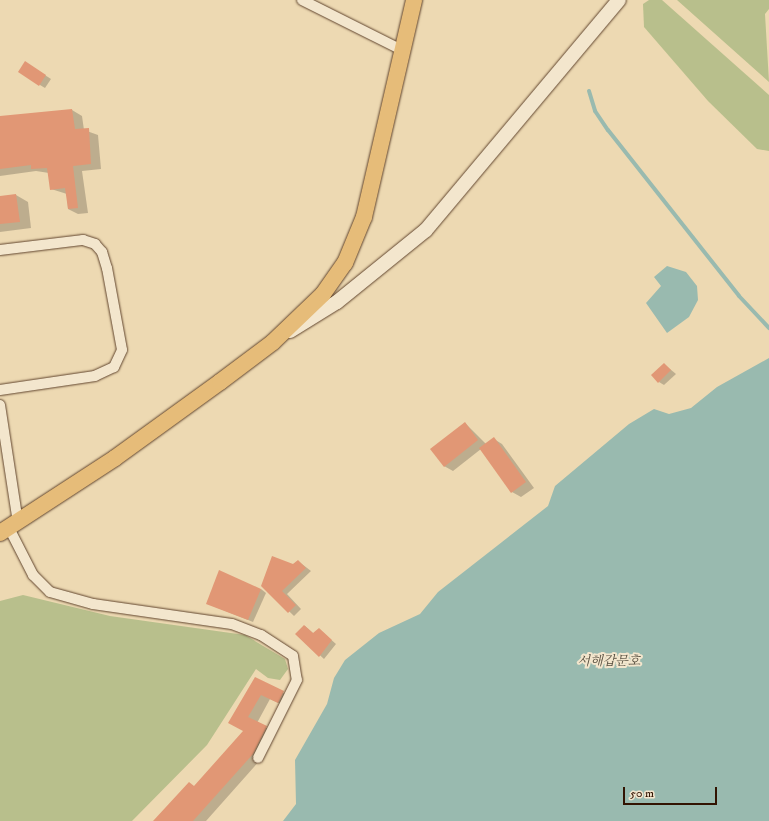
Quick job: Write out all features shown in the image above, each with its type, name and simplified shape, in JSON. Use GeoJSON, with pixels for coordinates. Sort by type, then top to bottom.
{"type":"FeatureCollection","features":[{"type":"Feature","properties":{"kind":"main road"},"geometry":{"type":"LineString","coordinates":[[273,342],[323,294],[345,262],[364,217],[414,0]]}},
{"type":"Feature","properties":{"kind":"main road"},"geometry":{"type":"LineString","coordinates":[[9,528],[115,458],[273,342],[337,302],[426,230],[619,0]]}},
{"type":"Feature","properties":{"kind":"street"},"geometry":{"type":"LineString","coordinates":[[302,0],[402,50]]}},
{"type":"Feature","properties":{"kind":"street"},"geometry":{"type":"LineString","coordinates":[[0,250],[83,240],[95,244],[102,252],[107,268],[122,350],[114,367],[95,376],[0,390]]}},
{"type":"Feature","properties":{"kind":"street"},"geometry":{"type":"LineString","coordinates":[[0,405],[9,528],[33,574],[50,592],[88,603],[232,624],[261,635],[293,656],[297,680],[258,758]]}},
{"type":"Feature","properties":{"kind":"green space"},"geometry":{"type":"Polygon","coordinates":[[[649,0],[662,0],[769,95],[769,151],[757,149],[708,101],[644,27],[643,4],[649,0]]]}},
{"type":"Feature","properties":{"kind":"green space"},"geometry":{"type":"Polygon","coordinates":[[[677,0],[769,0],[769,9],[765,14],[769,82],[677,0]]]}},
{"type":"Feature","properties":{"kind":"green space"},"geometry":{"type":"Polygon","coordinates":[[[23,595],[110,616],[245,635],[285,659],[288,669],[280,680],[268,678],[256,669],[207,745],[132,821],[0,821],[0,601],[23,595]]]}},
{"type":"Feature","properties":{"kind":"water"},"geometry":{"type":"Polygon","coordinates":[[[667,266],[686,272],[697,286],[698,300],[689,317],[667,333],[646,303],[661,286],[654,277],[667,266]]]}},
{"type":"Feature","properties":{"kind":"water","name":"서해갑문호"},"geometry":{"type":"Polygon","coordinates":[[[769,358],[769,821],[283,821],[296,804],[295,760],[327,704],[334,678],[345,660],[379,633],[420,614],[438,592],[548,506],[555,486],[629,424],[654,409],[669,414],[691,408],[717,387],[769,358]]]}},
{"type":"Feature","properties":{"kind":"building"},"geometry":{"type":"Polygon","coordinates":[[[25,61],[46,75],[39,86],[18,72],[25,61]]]}},
{"type":"Feature","properties":{"kind":"building"},"geometry":{"type":"Polygon","coordinates":[[[72,109],[75,129],[89,128],[91,164],[73,166],[78,208],[68,209],[65,188],[50,190],[47,168],[31,169],[31,165],[0,169],[0,116],[72,109]]]}},
{"type":"Feature","properties":{"kind":"building"},"geometry":{"type":"Polygon","coordinates":[[[16,194],[20,222],[0,224],[0,196],[16,194]]]}},
{"type":"Feature","properties":{"kind":"building"},"geometry":{"type":"Polygon","coordinates":[[[664,363],[671,370],[658,383],[651,375],[664,363]]]}},
{"type":"Feature","properties":{"kind":"building"},"geometry":{"type":"Polygon","coordinates":[[[465,422],[478,440],[444,467],[430,449],[465,422]]]}},
{"type":"Feature","properties":{"kind":"building"},"geometry":{"type":"Polygon","coordinates":[[[494,437],[526,482],[511,493],[479,448],[494,437]]]}},
{"type":"Feature","properties":{"kind":"building"},"geometry":{"type":"Polygon","coordinates":[[[272,556],[293,564],[298,560],[306,568],[282,591],[296,605],[288,613],[261,586],[272,556]]]}},
{"type":"Feature","properties":{"kind":"building"},"geometry":{"type":"Polygon","coordinates":[[[219,570],[261,589],[248,620],[206,604],[219,570]]]}},
{"type":"Feature","properties":{"kind":"building"},"geometry":{"type":"Polygon","coordinates":[[[304,625],[313,633],[319,628],[332,640],[319,657],[295,634],[304,625]]]}},
{"type":"Feature","properties":{"kind":"building"},"geometry":{"type":"Polygon","coordinates":[[[255,677],[284,691],[278,703],[261,695],[248,717],[267,726],[253,754],[193,821],[153,821],[189,782],[194,786],[243,731],[228,723],[255,677]]]}},
{"type":"Feature","properties":{"kind":"waterway"},"geometry":{"type":"LineString","coordinates":[[589,91],[595,111],[608,130],[739,296],[769,328]]}}]}
